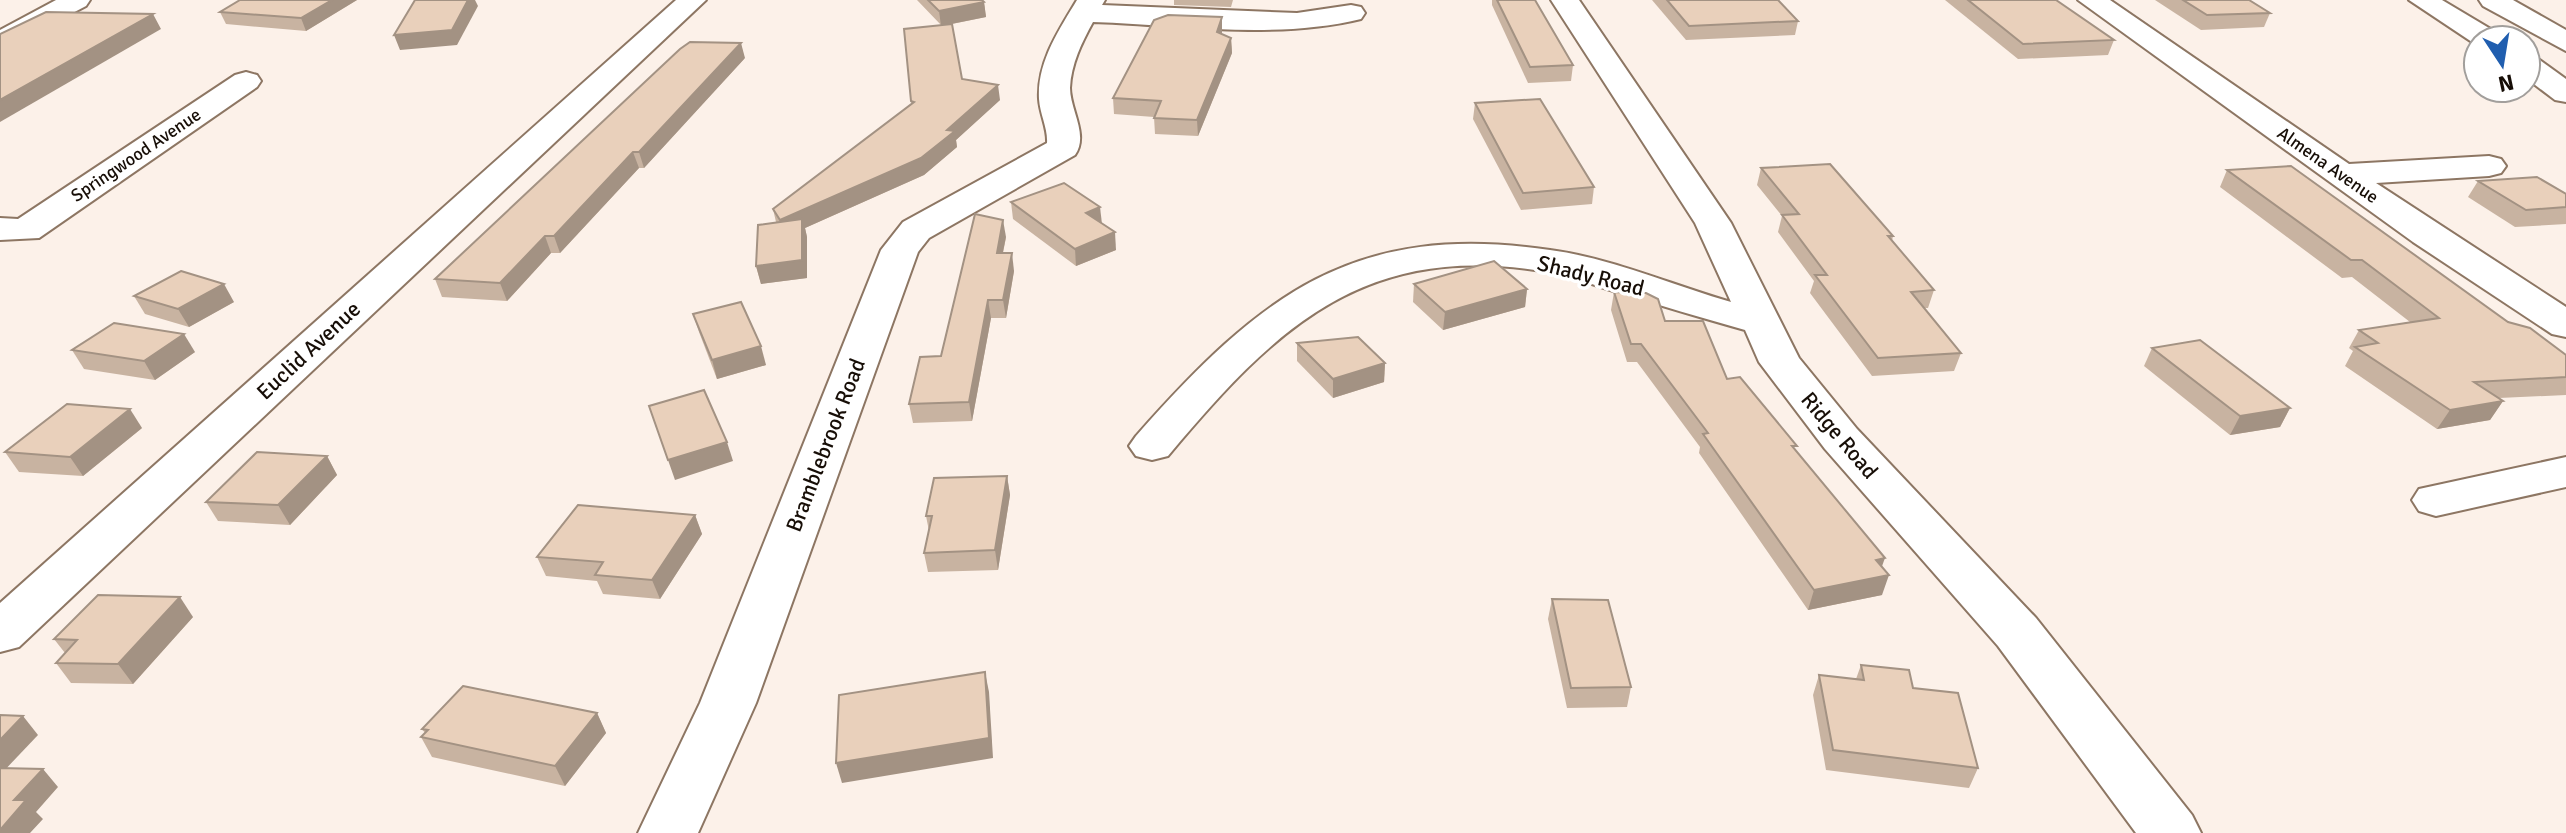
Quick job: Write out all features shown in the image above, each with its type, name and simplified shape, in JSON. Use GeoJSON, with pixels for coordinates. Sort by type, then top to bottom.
{"type":"FeatureCollection","features":[{"type":"Feature","properties":{"kind":"main road"},"geometry":{"type":"LineString","coordinates":[[0,42],[76,0]]}},
{"type":"Feature","properties":{"kind":"main road","name":"Euclid Avenue"},"geometry":{"type":"LineString","coordinates":[[0,633],[692,0]]}},
{"type":"Feature","properties":{"kind":"main road","name":"Ridge Road"},"geometry":{"type":"LineString","coordinates":[[1565,0],[1713,223],[1780,362],[1841,439],[2017,632],[2171,833]]}},
{"type":"Feature","properties":{"kind":"main road","name":"Almena Avenue"},"geometry":{"type":"LineString","coordinates":[[2092,0],[2342,175],[2566,325]]}},
{"type":"Feature","properties":{"kind":"main road"},"geometry":{"type":"LineString","coordinates":[[2423,0],[2463,24]]}},
{"type":"Feature","properties":{"kind":"main road"},"geometry":{"type":"LineString","coordinates":[[2493,0],[2566,42]]}},
{"type":"Feature","properties":{"kind":"main road"},"geometry":{"type":"LineString","coordinates":[[2541,0],[2566,12]]}},
{"type":"Feature","properties":{"kind":"main road"},"geometry":{"type":"LineString","coordinates":[[1088,6],[1297,21],[1351,13]]}},
{"type":"Feature","properties":{"kind":"main road","name":"Bramblebrook Road"},"geometry":{"type":"LineString","coordinates":[[668,833],[728,703],[900,250],[916,230],[1063,148],[1064,132],[1055,102],[1055,68],[1088,6]]}},
{"type":"Feature","properties":{"kind":"main road"},"geometry":{"type":"LineString","coordinates":[[2542,73],[2566,87]]}},
{"type":"Feature","properties":{"kind":"main road"},"geometry":{"type":"LineString","coordinates":[[2542,75],[2566,93]]}},
{"type":"Feature","properties":{"kind":"main road","name":"Springwood Avenue"},"geometry":{"type":"LineString","coordinates":[[13,229],[246,81]]}},
{"type":"Feature","properties":{"kind":"main road"},"geometry":{"type":"LineString","coordinates":[[2342,175],[2489,166]]}},
{"type":"Feature","properties":{"kind":"main road","name":"Shady Road"},"geometry":{"type":"LineString","coordinates":[[1152,446],[1212,374],[1254,335],[1307,296],[1376,265],[1433,255],[1480,253],[1553,261],[1759,322]]}},
{"type":"Feature","properties":{"kind":"main road"},"geometry":{"type":"LineString","coordinates":[[2436,500],[2566,472]]}},
{"type":"Feature","properties":{"kind":"building"},"geometry":{"type":"Polygon","coordinates":[[[240,0],[332,0],[301,18],[220,12],[240,0]]]}},
{"type":"Feature","properties":{"kind":"building"},"geometry":{"type":"Polygon","coordinates":[[[415,0],[468,0],[452,30],[394,35],[415,0]]]}},
{"type":"Feature","properties":{"kind":"building"},"geometry":{"type":"Polygon","coordinates":[[[928,0],[982,0],[984,2],[939,11],[928,0]]]}},
{"type":"Feature","properties":{"kind":"building"},"geometry":{"type":"Polygon","coordinates":[[[1497,0],[1535,0],[1573,65],[1530,67],[1497,0]]]}},
{"type":"Feature","properties":{"kind":"building"},"geometry":{"type":"Polygon","coordinates":[[[1667,0],[1778,0],[1798,21],[1689,26],[1667,0]]]}},
{"type":"Feature","properties":{"kind":"building"},"geometry":{"type":"Polygon","coordinates":[[[1968,0],[2056,0],[2114,40],[2023,44],[1968,0]]]}},
{"type":"Feature","properties":{"kind":"building"},"geometry":{"type":"Polygon","coordinates":[[[2183,0],[2249,0],[2270,13],[2207,15],[2183,0]]]}},
{"type":"Feature","properties":{"kind":"building"},"geometry":{"type":"Polygon","coordinates":[[[46,12],[153,14],[0,100],[0,34],[46,12]]]}},
{"type":"Feature","properties":{"kind":"building"},"geometry":{"type":"Polygon","coordinates":[[[1168,15],[1222,17],[1217,32],[1231,38],[1197,120],[1154,118],[1161,101],[1113,98],[1154,20],[1168,15]]]}},
{"type":"Feature","properties":{"kind":"building"},"geometry":{"type":"Polygon","coordinates":[[[952,24],[962,79],[998,85],[947,130],[955,131],[921,158],[780,220],[773,209],[914,102],[911,101],[904,29],[952,24]]]}},
{"type":"Feature","properties":{"kind":"building"},"geometry":{"type":"Polygon","coordinates":[[[690,42],[741,43],[639,152],[633,152],[554,236],[545,236],[500,283],[435,279],[680,49],[690,42]]]}},
{"type":"Feature","properties":{"kind":"building"},"geometry":{"type":"Polygon","coordinates":[[[1540,99],[1594,187],[1523,193],[1475,103],[1540,99]]]}},
{"type":"Feature","properties":{"kind":"building"},"geometry":{"type":"Polygon","coordinates":[[[1830,164],[1893,236],[1888,236],[1934,290],[1911,292],[1961,353],[1878,358],[1815,275],[1827,275],[1782,215],[1799,214],[1761,168],[1830,164]]]}},
{"type":"Feature","properties":{"kind":"building"},"geometry":{"type":"Polygon","coordinates":[[[2291,166],[2508,322],[2530,328],[2566,355],[2566,377],[2474,382],[2503,401],[2450,410],[2355,347],[2378,343],[2359,330],[2439,318],[2362,260],[2351,260],[2227,170],[2291,166]]]}},
{"type":"Feature","properties":{"kind":"building"},"geometry":{"type":"Polygon","coordinates":[[[2537,177],[2566,194],[2566,207],[2526,210],[2478,181],[2537,177]]]}},
{"type":"Feature","properties":{"kind":"building"},"geometry":{"type":"Polygon","coordinates":[[[1064,183],[1100,207],[1086,213],[1115,232],[1075,249],[1011,202],[1064,183]]]}},
{"type":"Feature","properties":{"kind":"building"},"geometry":{"type":"Polygon","coordinates":[[[975,214],[1003,220],[997,253],[1012,253],[1003,300],[988,300],[969,402],[909,404],[920,357],[941,356],[975,214]]]}},
{"type":"Feature","properties":{"kind":"building"},"geometry":{"type":"Polygon","coordinates":[[[802,219],[802,260],[756,266],[758,225],[802,219]]]}},
{"type":"Feature","properties":{"kind":"building"},"geometry":{"type":"Polygon","coordinates":[[[1494,261],[1527,289],[1445,312],[1414,284],[1494,261]]]}},
{"type":"Feature","properties":{"kind":"building"},"geometry":{"type":"Polygon","coordinates":[[[181,271],[224,284],[178,309],[134,296],[181,271]]]}},
{"type":"Feature","properties":{"kind":"building"},"geometry":{"type":"Polygon","coordinates":[[[1614,292],[1646,293],[1658,299],[1665,321],[1703,321],[1727,379],[1740,377],[1797,446],[1792,446],[1885,558],[1876,560],[1889,575],[1814,590],[1703,434],[1708,433],[1641,344],[1631,344],[1614,292]]]}},
{"type":"Feature","properties":{"kind":"building"},"geometry":{"type":"Polygon","coordinates":[[[741,302],[761,346],[712,360],[693,314],[741,302]]]}},
{"type":"Feature","properties":{"kind":"building"},"geometry":{"type":"Polygon","coordinates":[[[114,323],[184,334],[144,361],[72,350],[114,323]]]}},
{"type":"Feature","properties":{"kind":"building"},"geometry":{"type":"Polygon","coordinates":[[[1358,337],[1385,363],[1333,379],[1297,343],[1358,337]]]}},
{"type":"Feature","properties":{"kind":"building"},"geometry":{"type":"Polygon","coordinates":[[[2200,340],[2290,408],[2240,416],[2152,348],[2200,340]]]}},
{"type":"Feature","properties":{"kind":"building"},"geometry":{"type":"Polygon","coordinates":[[[704,390],[727,442],[668,460],[649,406],[704,390]]]}},
{"type":"Feature","properties":{"kind":"building"},"geometry":{"type":"Polygon","coordinates":[[[67,404],[130,409],[70,457],[5,452],[67,404]]]}},
{"type":"Feature","properties":{"kind":"building"},"geometry":{"type":"Polygon","coordinates":[[[257,452],[327,456],[278,505],[206,502],[257,452]]]}},
{"type":"Feature","properties":{"kind":"building"},"geometry":{"type":"Polygon","coordinates":[[[1007,476],[995,550],[924,553],[932,516],[926,516],[934,478],[1007,476]]]}},
{"type":"Feature","properties":{"kind":"building"},"geometry":{"type":"Polygon","coordinates":[[[578,505],[695,515],[652,580],[595,575],[603,562],[537,557],[578,505]]]}},
{"type":"Feature","properties":{"kind":"building"},"geometry":{"type":"Polygon","coordinates":[[[98,595],[180,597],[118,664],[56,663],[77,640],[54,639],[98,595]]]}},
{"type":"Feature","properties":{"kind":"building"},"geometry":{"type":"Polygon","coordinates":[[[1552,599],[1608,600],[1631,687],[1571,688],[1552,599]]]}},
{"type":"Feature","properties":{"kind":"building"},"geometry":{"type":"Polygon","coordinates":[[[1861,665],[1909,670],[1913,688],[1958,693],[1978,768],[1833,750],[1819,675],[1864,680],[1861,665]]]}},
{"type":"Feature","properties":{"kind":"building"},"geometry":{"type":"Polygon","coordinates":[[[985,672],[989,738],[836,763],[839,695],[985,672]]]}},
{"type":"Feature","properties":{"kind":"building"},"geometry":{"type":"Polygon","coordinates":[[[463,686],[597,713],[555,766],[421,737],[428,730],[422,729],[463,686]]]}},
{"type":"Feature","properties":{"kind":"building"},"geometry":{"type":"Polygon","coordinates":[[[0,715],[23,716],[0,740],[0,715]]]}},
{"type":"Feature","properties":{"kind":"building"},"geometry":{"type":"Polygon","coordinates":[[[0,768],[43,769],[14,800],[26,800],[0,830],[0,768]]]}}]}
